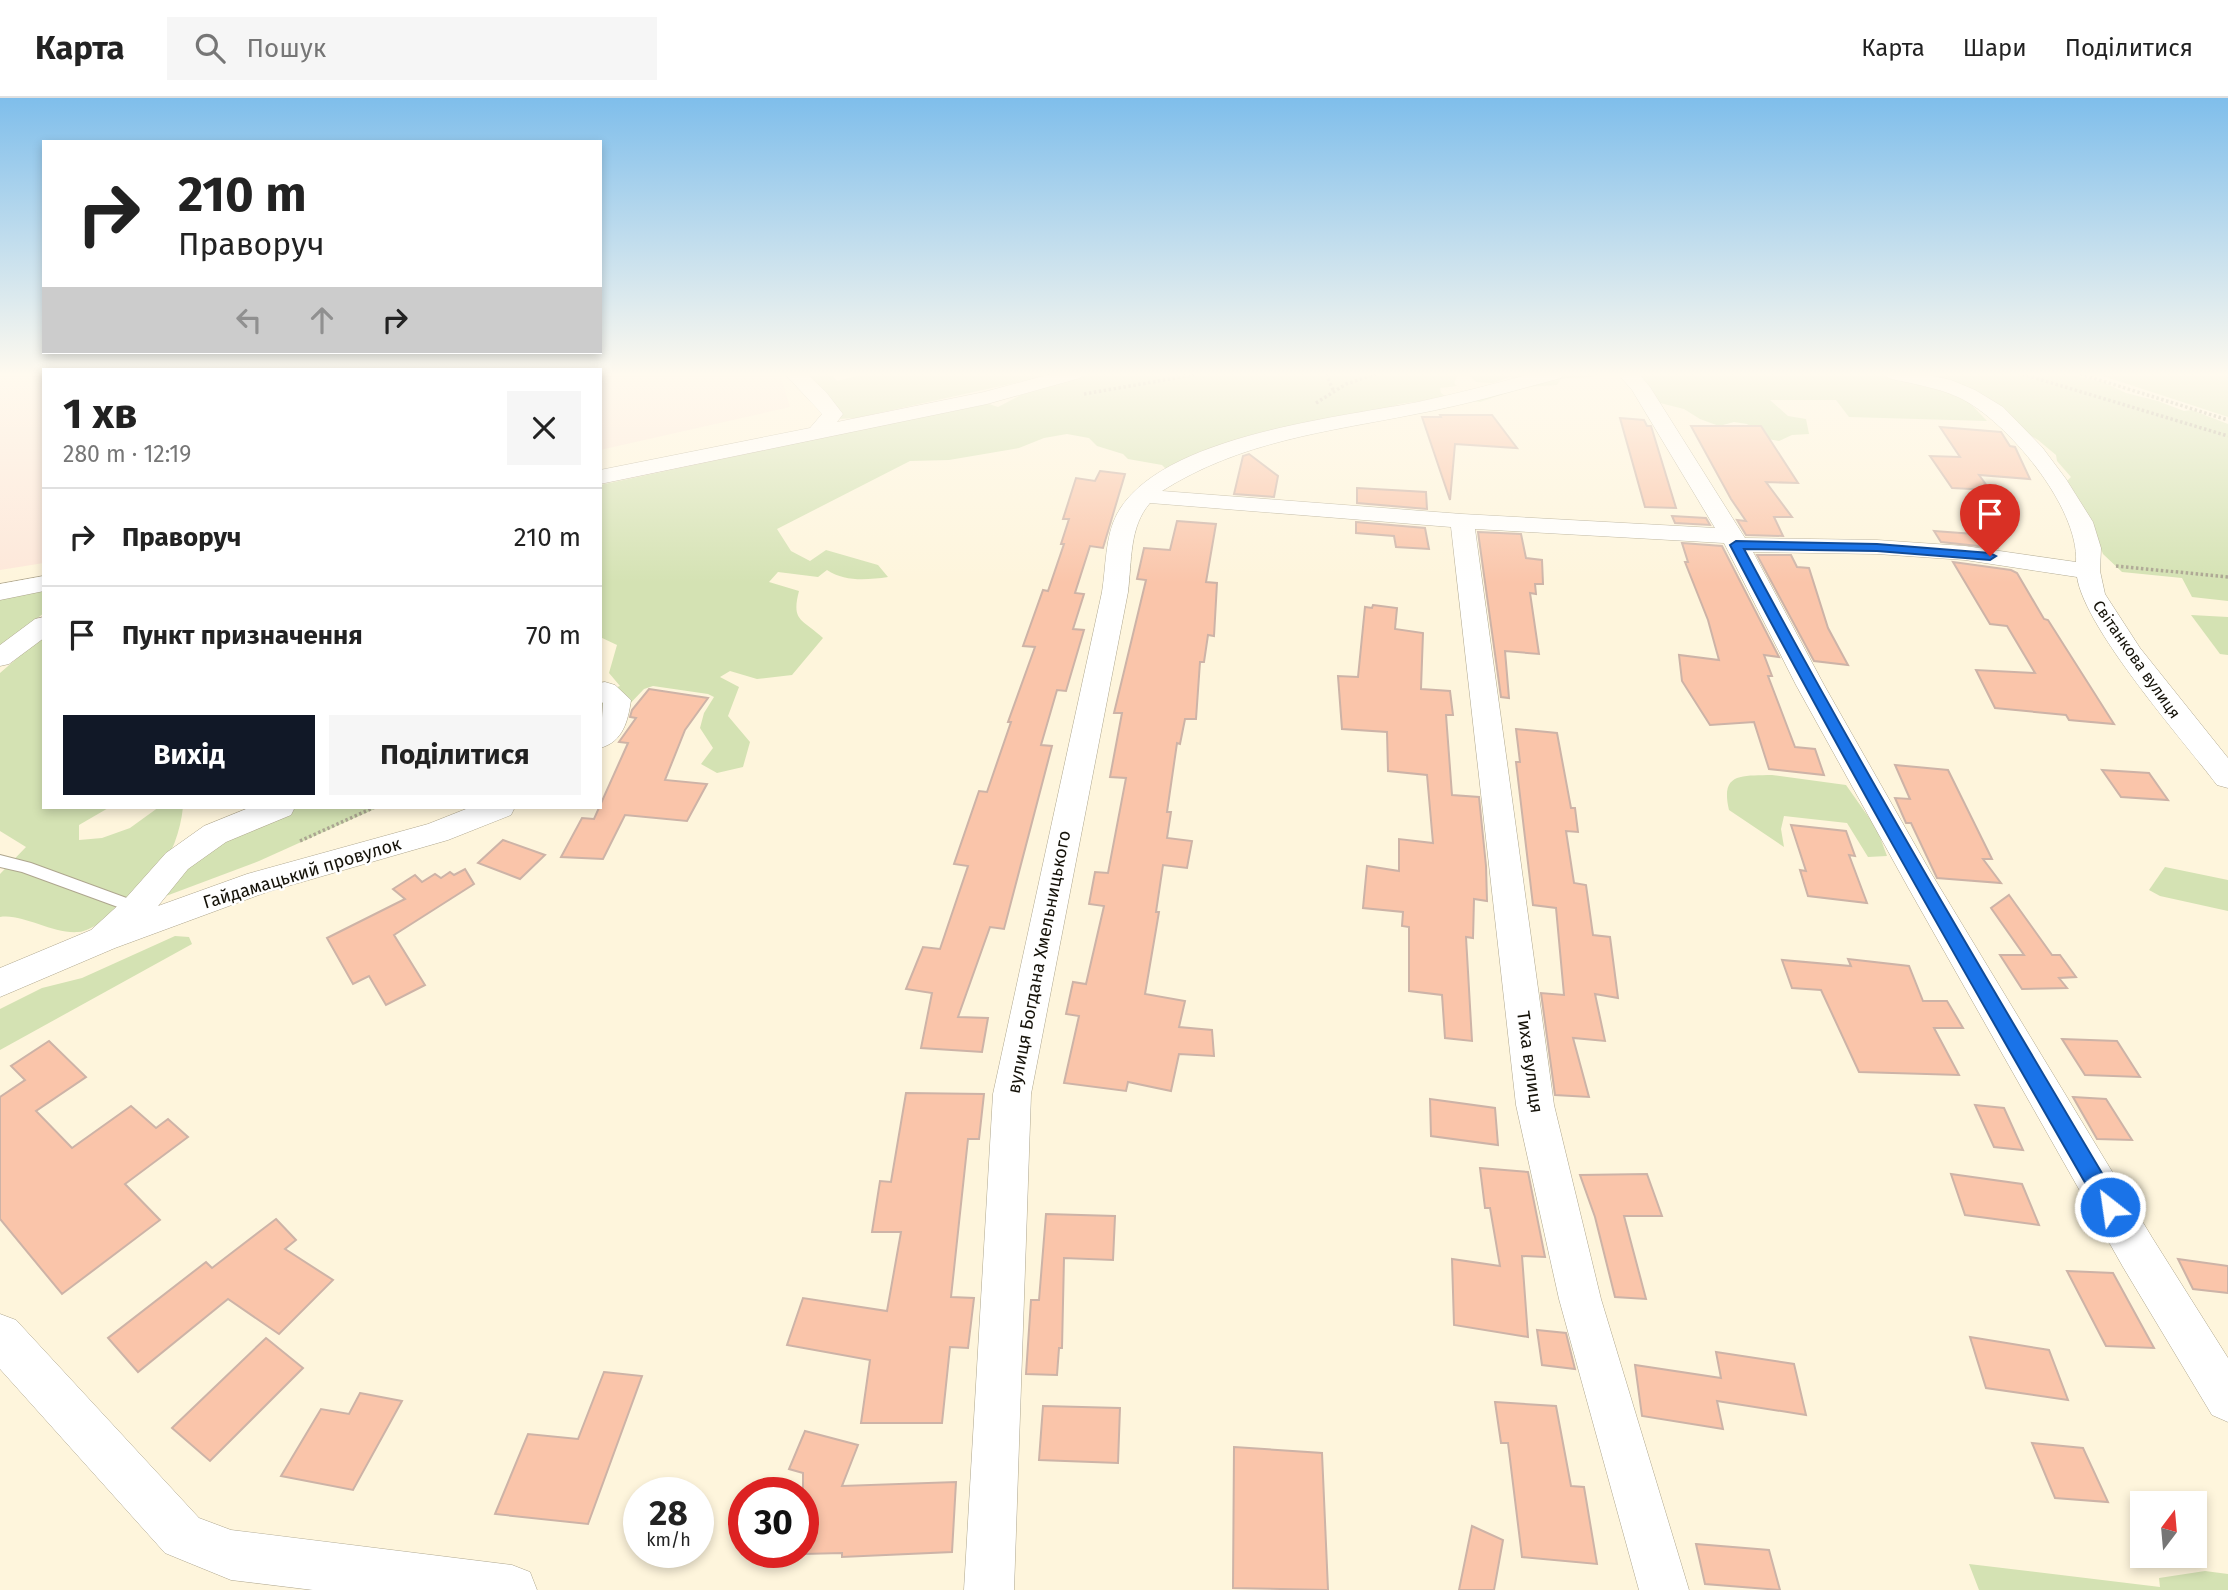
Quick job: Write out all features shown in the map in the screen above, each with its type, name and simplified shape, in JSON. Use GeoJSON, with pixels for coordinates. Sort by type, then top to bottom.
{"type":"FeatureCollection","features":[{"type":"Feature","properties":{"kind":"street"},"geometry":{"type":"LineString","coordinates":[[602,477],[765,444]]}},
{"type":"Feature","properties":{"kind":"street"},"geometry":{"type":"LineString","coordinates":[[1152,488],[1183,467],[1250,444]]}},
{"type":"Feature","properties":{"kind":"street"},"geometry":{"type":"LineString","coordinates":[[1675,444],[1734,540],[1810,685],[1920,881],[2138,1254],[2228,1399]]}},
{"type":"Feature","properties":{"kind":"street","name":"Світанкова вулиця"},"geometry":{"type":"LineString","coordinates":[[2027,444],[2055,479],[2081,522],[2089,548],[2088,571],[2092,594],[2130,653],[2228,778]]}},
{"type":"Feature","properties":{"kind":"street"},"geometry":{"type":"LineString","coordinates":[[1152,488],[1461,521],[1965,553],[2088,571]]}},
{"type":"Feature","properties":{"kind":"street","name":"вулиця Богдана Хмельницького"},"geometry":{"type":"LineString","coordinates":[[989,1590],[1012,1094],[1115,592],[1126,516],[1152,488]]}},
{"type":"Feature","properties":{"kind":"street","name":"Тиха вулиця"},"geometry":{"type":"LineString","coordinates":[[1461,521],[1535,1105],[1580,1300],[1664,1590]]}},
{"type":"Feature","properties":{"kind":"street"},"geometry":{"type":"LineString","coordinates":[[0,592],[42,583]]}},
{"type":"Feature","properties":{"kind":"street"},"geometry":{"type":"LineString","coordinates":[[0,658],[42,626]]}},
{"type":"Feature","properties":{"kind":"street"},"geometry":{"type":"LineString","coordinates":[[602,692],[617,700],[614,723],[602,737]]}},
{"type":"Feature","properties":{"kind":"street","name":"Гайдамацький провулок"},"geometry":{"type":"LineString","coordinates":[[103,939],[137,908],[177,861],[215,834],[275,809]]}},
{"type":"Feature","properties":{"kind":"street","name":"Гайдамацький провулок"},"geometry":{"type":"LineString","coordinates":[[0,983],[103,939],[258,883],[437,832],[495,809]]}},
{"type":"Feature","properties":{"kind":"street"},"geometry":{"type":"LineString","coordinates":[[0,1336],[182,1535],[230,1555],[512,1590]]}},
{"type":"Feature","properties":{"kind":"lane"},"geometry":{"type":"LineString","coordinates":[[0,861],[25,867],[137,908]]}},
{"type":"Feature","properties":{"kind":"path"},"geometry":{"type":"LineString","coordinates":[[2088,571],[2106,565],[2228,577]]}},
{"type":"Feature","properties":{"kind":"shaded area"},"geometry":{"type":"Polygon","coordinates":[[[0,444],[42,444],[42,563],[0,570],[0,444]]]}},
{"type":"Feature","properties":{"kind":"shaded area"},"geometry":{"type":"Polygon","coordinates":[[[602,444],[628,444],[602,450],[602,444]]]}},
{"type":"Feature","properties":{"kind":"green space"},"geometry":{"type":"Polygon","coordinates":[[[795,444],[1030,444],[1019,448],[949,460],[910,461],[777,529],[791,551],[810,561],[826,550],[878,565],[888,577],[849,578],[827,570],[818,577],[778,572],[769,582],[799,591],[796,609],[800,619],[823,638],[792,675],[757,679],[730,671],[720,677],[739,687],[728,716],[750,742],[743,767],[717,773],[701,764],[713,748],[700,728],[704,713],[714,697],[708,694],[653,686],[644,689],[623,711],[602,717],[602,692],[620,686],[609,673],[617,645],[602,638],[602,485],[795,444]]]}},
{"type":"Feature","properties":{"kind":"green space"},"geometry":{"type":"Polygon","coordinates":[[[1095,444],[1257,444],[1166,469],[1162,465],[1128,459],[1123,454],[1095,444]]]}},
{"type":"Feature","properties":{"kind":"green space"},"geometry":{"type":"Polygon","coordinates":[[[2042,444],[2228,444],[2228,601],[2192,597],[2182,578],[2122,572],[2103,554],[2091,523],[2066,482],[2071,477],[2057,461],[2056,455],[2042,444]]]}},
{"type":"Feature","properties":{"kind":"green space"},"geometry":{"type":"Polygon","coordinates":[[[42,586],[42,615],[0,647],[0,594],[42,586]]]}},
{"type":"Feature","properties":{"kind":"green space"},"geometry":{"type":"Polygon","coordinates":[[[2191,615],[2228,617],[2228,655],[2220,654],[2191,615]]]}},
{"type":"Feature","properties":{"kind":"green space"},"geometry":{"type":"Polygon","coordinates":[[[42,637],[42,809],[107,809],[79,825],[79,840],[102,838],[130,828],[156,809],[183,809],[175,843],[158,874],[119,912],[81,932],[68,932],[18,918],[0,917],[0,874],[26,847],[0,831],[0,673],[42,637]]]}},
{"type":"Feature","properties":{"kind":"green space"},"geometry":{"type":"Polygon","coordinates":[[[1772,775],[1846,785],[1877,829],[1887,856],[1868,857],[1847,823],[1784,816],[1781,829],[1784,847],[1729,810],[1727,798],[1731,782],[1743,776],[1772,775]]]}},
{"type":"Feature","properties":{"kind":"green space"},"geometry":{"type":"Polygon","coordinates":[[[290,809],[375,809],[259,861],[158,899],[177,872],[252,825],[290,809]]]}},
{"type":"Feature","properties":{"kind":"green space"},"geometry":{"type":"Polygon","coordinates":[[[2165,867],[2228,880],[2228,911],[2160,896],[2149,890],[2165,867]]]}},
{"type":"Feature","properties":{"kind":"green space"},"geometry":{"type":"Polygon","coordinates":[[[175,936],[189,937],[192,944],[0,1050],[0,1009],[42,988],[82,978],[175,936]]]}},
{"type":"Feature","properties":{"kind":"green space"},"geometry":{"type":"Polygon","coordinates":[[[1969,1564],[2160,1587],[2159,1578],[2205,1571],[2228,1574],[2228,1590],[1979,1590],[1969,1564]]]}},
{"type":"Feature","properties":{"kind":"building"},"geometry":{"type":"Polygon","coordinates":[[[1431,444],[1514,444],[1517,448],[1455,444],[1450,500],[1431,444]]]}},
{"type":"Feature","properties":{"kind":"building"},"geometry":{"type":"Polygon","coordinates":[[[1627,444],[1656,444],[1676,508],[1645,507],[1627,444]]]}},
{"type":"Feature","properties":{"kind":"building"},"geometry":{"type":"Polygon","coordinates":[[[1701,444],[1772,444],[1798,483],[1766,482],[1792,517],[1774,517],[1783,536],[1746,535],[1737,520],[1746,521],[1701,444]]]}},
{"type":"Feature","properties":{"kind":"building"},"geometry":{"type":"Polygon","coordinates":[[[1951,444],[2008,444],[2015,447],[2030,479],[1979,475],[1990,490],[1952,488],[1930,456],[1960,457],[1951,444]]]}},
{"type":"Feature","properties":{"kind":"building"},"geometry":{"type":"Polygon","coordinates":[[[1249,454],[1278,476],[1274,497],[1234,494],[1243,456],[1249,454]]]}},
{"type":"Feature","properties":{"kind":"building"},"geometry":{"type":"Polygon","coordinates":[[[1100,471],[1125,474],[1103,548],[1090,546],[1075,593],[1084,594],[1073,629],[1084,630],[1066,691],[1057,690],[1041,745],[1052,746],[1004,929],[990,927],[958,1017],[988,1018],[982,1052],[921,1048],[932,993],[906,989],[923,947],[940,949],[968,866],[954,864],[979,791],[987,792],[1035,647],[1023,646],[1043,590],[1048,591],[1064,544],[1061,544],[1069,519],[1063,519],[1076,478],[1095,481],[1100,471]]]}},
{"type":"Feature","properties":{"kind":"building"},"geometry":{"type":"Polygon","coordinates":[[[1357,488],[1426,492],[1427,509],[1357,503],[1357,488]]]}},
{"type":"Feature","properties":{"kind":"building"},"geometry":{"type":"Polygon","coordinates":[[[1672,516],[1706,518],[1710,525],[1675,523],[1672,516]]]}},
{"type":"Feature","properties":{"kind":"building"},"geometry":{"type":"Polygon","coordinates":[[[1177,521],[1216,524],[1206,582],[1217,583],[1214,636],[1208,635],[1204,662],[1200,662],[1196,719],[1185,719],[1180,744],[1177,743],[1167,812],[1171,812],[1167,838],[1192,841],[1187,868],[1163,865],[1156,912],[1159,912],[1145,994],[1185,1001],[1179,1027],[1212,1030],[1214,1056],[1179,1054],[1171,1091],[1128,1082],[1126,1091],[1064,1083],[1079,1016],[1066,1014],[1073,982],[1086,984],[1104,906],[1089,904],[1095,872],[1108,873],[1126,778],[1110,777],[1122,713],[1114,713],[1146,580],[1137,579],[1144,548],[1170,550],[1177,521]]]}},
{"type":"Feature","properties":{"kind":"building"},"geometry":{"type":"Polygon","coordinates":[[[1356,522],[1425,528],[1429,549],[1396,547],[1394,536],[1356,533],[1356,522]]]}},
{"type":"Feature","properties":{"kind":"building"},"geometry":{"type":"Polygon","coordinates":[[[1934,531],[1988,535],[1997,548],[1941,542],[1934,531]]]}},
{"type":"Feature","properties":{"kind":"building"},"geometry":{"type":"Polygon","coordinates":[[[1478,532],[1521,534],[1526,558],[1542,560],[1543,584],[1535,584],[1536,594],[1530,593],[1539,654],[1505,651],[1509,698],[1501,697],[1478,532]]]}},
{"type":"Feature","properties":{"kind":"building"},"geometry":{"type":"Polygon","coordinates":[[[1682,543],[1722,546],[1779,657],[1764,655],[1772,676],[1768,676],[1795,747],[1815,749],[1824,775],[1769,769],[1754,722],[1710,725],[1682,681],[1679,655],[1719,660],[1708,620],[1685,562],[1688,562],[1682,543]]]}},
{"type":"Feature","properties":{"kind":"building"},"geometry":{"type":"Polygon","coordinates":[[[1757,555],[1791,555],[1797,567],[1809,568],[1828,628],[1848,665],[1814,661],[1757,555]]]}},
{"type":"Feature","properties":{"kind":"building"},"geometry":{"type":"Polygon","coordinates":[[[1953,562],[2017,573],[2044,619],[2048,620],[2114,724],[2069,720],[2066,715],[1995,708],[1976,670],[2035,673],[2007,626],[1990,624],[1953,562]]]}},
{"type":"Feature","properties":{"kind":"building"},"geometry":{"type":"Polygon","coordinates":[[[1373,605],[1397,608],[1395,629],[1423,633],[1421,689],[1450,691],[1453,715],[1446,715],[1452,795],[1479,797],[1487,901],[1474,899],[1473,938],[1466,937],[1472,1041],[1445,1038],[1442,995],[1409,991],[1409,927],[1402,926],[1403,912],[1363,908],[1367,866],[1399,871],[1399,839],[1433,843],[1427,775],[1388,771],[1387,732],[1342,729],[1338,676],[1358,677],[1365,607],[1372,608],[1373,605]]]}},
{"type":"Feature","properties":{"kind":"building"},"geometry":{"type":"Polygon","coordinates":[[[649,689],[708,698],[685,730],[665,780],[707,784],[687,821],[625,815],[603,859],[561,857],[582,818],[594,819],[598,809],[602,809],[602,801],[628,743],[619,742],[636,718],[630,717],[632,710],[649,689]]]}},
{"type":"Feature","properties":{"kind":"building"},"geometry":{"type":"Polygon","coordinates":[[[1516,729],[1557,733],[1578,832],[1566,831],[1574,883],[1586,885],[1593,935],[1610,937],[1618,998],[1595,994],[1605,1041],[1573,1038],[1589,1097],[1555,1095],[1541,993],[1564,995],[1556,908],[1533,905],[1516,762],[1520,762],[1516,729]]]}},
{"type":"Feature","properties":{"kind":"building"},"geometry":{"type":"Polygon","coordinates":[[[1895,765],[1948,770],[1992,859],[1983,859],[2001,883],[1937,878],[1911,823],[1906,823],[1895,798],[1910,799],[1895,765]]]}},
{"type":"Feature","properties":{"kind":"building"},"geometry":{"type":"Polygon","coordinates":[[[2102,770],[2149,773],[2168,800],[2121,797],[2102,770]]]}},
{"type":"Feature","properties":{"kind":"building"},"geometry":{"type":"Polygon","coordinates":[[[1791,825],[1846,831],[1855,856],[1849,855],[1867,903],[1808,896],[1800,870],[1806,871],[1791,825]]]}},
{"type":"Feature","properties":{"kind":"building"},"geometry":{"type":"Polygon","coordinates":[[[503,840],[545,855],[520,879],[478,863],[503,840]]]}},
{"type":"Feature","properties":{"kind":"building"},"geometry":{"type":"Polygon","coordinates":[[[465,869],[474,884],[394,935],[425,985],[386,1005],[369,976],[353,984],[327,938],[405,899],[393,889],[415,875],[422,882],[435,874],[441,878],[450,872],[454,875],[465,869]]]}},
{"type":"Feature","properties":{"kind":"building"},"geometry":{"type":"Polygon","coordinates":[[[2009,895],[2052,955],[2060,955],[2076,977],[2059,978],[2067,988],[2022,989],[2000,955],[2024,955],[1991,908],[2009,895]]]}},
{"type":"Feature","properties":{"kind":"building"},"geometry":{"type":"Polygon","coordinates":[[[1848,959],[1909,966],[1923,1001],[1947,1001],[1963,1028],[1934,1028],[1959,1075],[1859,1072],[1821,990],[1792,988],[1782,960],[1851,966],[1848,959]]]}},
{"type":"Feature","properties":{"kind":"building"},"geometry":{"type":"Polygon","coordinates":[[[2062,1039],[2117,1041],[2140,1077],[2085,1075],[2062,1039]]]}},
{"type":"Feature","properties":{"kind":"building"},"geometry":{"type":"Polygon","coordinates":[[[49,1041],[86,1077],[36,1111],[72,1148],[131,1106],[156,1128],[168,1119],[188,1137],[125,1184],[160,1220],[62,1294],[0,1219],[0,1097],[25,1080],[11,1066],[49,1041]]]}},
{"type":"Feature","properties":{"kind":"building"},"geometry":{"type":"Polygon","coordinates":[[[906,1093],[984,1094],[979,1139],[968,1139],[951,1297],[974,1298],[968,1348],[950,1347],[942,1423],[861,1423],[870,1360],[787,1345],[803,1298],[887,1311],[901,1232],[872,1232],[880,1181],[891,1182],[906,1093]]]}},
{"type":"Feature","properties":{"kind":"building"},"geometry":{"type":"Polygon","coordinates":[[[2073,1097],[2106,1099],[2132,1140],[2097,1139],[2073,1097]]]}},
{"type":"Feature","properties":{"kind":"building"},"geometry":{"type":"Polygon","coordinates":[[[1430,1099],[1495,1108],[1498,1145],[1431,1136],[1430,1099]]]}},
{"type":"Feature","properties":{"kind":"building"},"geometry":{"type":"Polygon","coordinates":[[[1975,1105],[2004,1108],[2023,1150],[1994,1147],[1975,1105]]]}},
{"type":"Feature","properties":{"kind":"building"},"geometry":{"type":"Polygon","coordinates":[[[1480,1168],[1528,1172],[1545,1257],[1522,1256],[1528,1337],[1454,1325],[1452,1259],[1500,1266],[1490,1208],[1485,1208],[1480,1168]]]}},
{"type":"Feature","properties":{"kind":"building"},"geometry":{"type":"Polygon","coordinates":[[[1647,1174],[1662,1216],[1624,1216],[1646,1299],[1615,1297],[1595,1217],[1580,1175],[1647,1174]]]}},
{"type":"Feature","properties":{"kind":"building"},"geometry":{"type":"Polygon","coordinates":[[[1951,1174],[2022,1184],[2039,1225],[1965,1215],[1951,1174]]]}},
{"type":"Feature","properties":{"kind":"building"},"geometry":{"type":"Polygon","coordinates":[[[1046,1214],[1115,1216],[1113,1260],[1064,1258],[1062,1348],[1059,1348],[1057,1375],[1026,1374],[1031,1300],[1039,1300],[1046,1214]]]}},
{"type":"Feature","properties":{"kind":"building"},"geometry":{"type":"Polygon","coordinates":[[[276,1219],[296,1240],[285,1249],[333,1280],[279,1334],[228,1299],[138,1372],[108,1338],[206,1262],[212,1268],[276,1219]]]}},
{"type":"Feature","properties":{"kind":"building"},"geometry":{"type":"Polygon","coordinates":[[[2178,1259],[2228,1266],[2228,1293],[2193,1289],[2178,1259]]]}},
{"type":"Feature","properties":{"kind":"building"},"geometry":{"type":"Polygon","coordinates":[[[2067,1271],[2113,1273],[2154,1348],[2106,1346],[2067,1271]]]}},
{"type":"Feature","properties":{"kind":"building"},"geometry":{"type":"Polygon","coordinates":[[[1537,1330],[1566,1333],[1575,1369],[1542,1365],[1537,1330]]]}},
{"type":"Feature","properties":{"kind":"building"},"geometry":{"type":"Polygon","coordinates":[[[1970,1337],[2049,1350],[2068,1400],[1986,1388],[1970,1337]]]}},
{"type":"Feature","properties":{"kind":"building"},"geometry":{"type":"Polygon","coordinates":[[[266,1338],[303,1368],[210,1461],[172,1428],[266,1338]]]}},
{"type":"Feature","properties":{"kind":"building"},"geometry":{"type":"Polygon","coordinates":[[[1716,1352],[1794,1364],[1806,1415],[1717,1401],[1723,1429],[1642,1416],[1635,1365],[1721,1378],[1716,1352]]]}},
{"type":"Feature","properties":{"kind":"building"},"geometry":{"type":"Polygon","coordinates":[[[604,1372],[642,1376],[588,1524],[495,1514],[528,1434],[578,1439],[604,1372]]]}},
{"type":"Feature","properties":{"kind":"building"},"geometry":{"type":"Polygon","coordinates":[[[360,1393],[402,1401],[353,1490],[281,1476],[321,1409],[349,1414],[360,1393]]]}},
{"type":"Feature","properties":{"kind":"building"},"geometry":{"type":"Polygon","coordinates":[[[1495,1402],[1556,1406],[1571,1486],[1584,1487],[1597,1564],[1522,1557],[1508,1443],[1501,1443],[1495,1402]]]}},
{"type":"Feature","properties":{"kind":"building"},"geometry":{"type":"Polygon","coordinates":[[[1043,1406],[1120,1408],[1118,1463],[1039,1460],[1043,1406]]]}},
{"type":"Feature","properties":{"kind":"building"},"geometry":{"type":"Polygon","coordinates":[[[805,1431],[858,1445],[842,1486],[956,1482],[952,1552],[842,1557],[842,1553],[819,1554],[819,1477],[803,1477],[803,1473],[789,1469],[805,1431]]]}},
{"type":"Feature","properties":{"kind":"building"},"geometry":{"type":"Polygon","coordinates":[[[2032,1443],[2083,1448],[2108,1502],[2055,1498],[2032,1443]]]}},
{"type":"Feature","properties":{"kind":"building"},"geometry":{"type":"Polygon","coordinates":[[[1234,1447],[1322,1453],[1328,1590],[1233,1588],[1234,1447]]]}},
{"type":"Feature","properties":{"kind":"building"},"geometry":{"type":"Polygon","coordinates":[[[1472,1526],[1503,1540],[1494,1590],[1459,1590],[1472,1526]]]}},
{"type":"Feature","properties":{"kind":"building"},"geometry":{"type":"Polygon","coordinates":[[[1696,1544],[1769,1550],[1780,1590],[1705,1584],[1696,1544]]]}},
{"type":"Feature","properties":{"kind":"route"},"geometry":{"type":"LineString","coordinates":[[1990,556],[1877,547],[1736,545],[1810,685],[1920,881],[2110,1207]]}}]}
